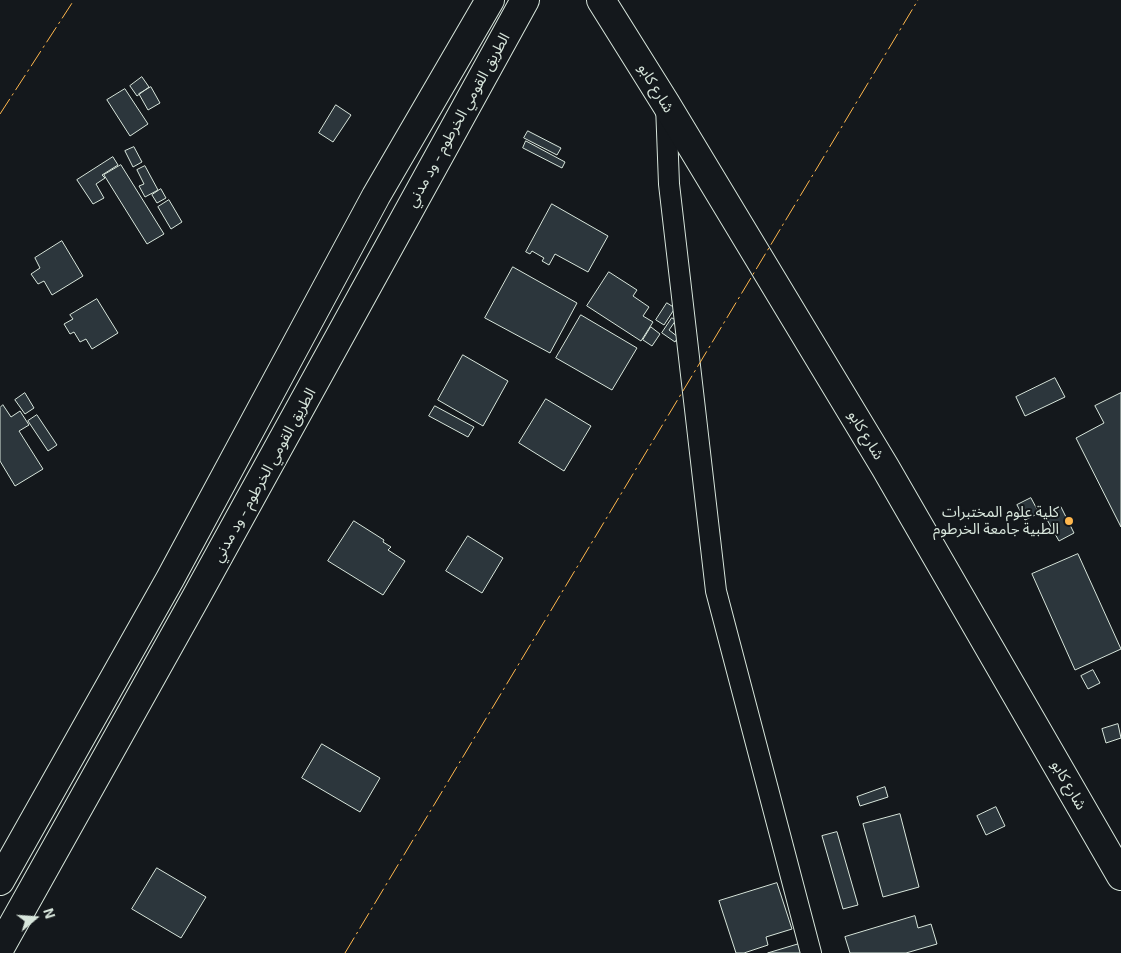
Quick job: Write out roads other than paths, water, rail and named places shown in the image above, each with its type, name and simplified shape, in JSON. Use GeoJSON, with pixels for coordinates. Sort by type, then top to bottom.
{"type":"FeatureCollection","features":[{"type":"Feature","properties":{"kind":"main road","name":"الطريق القومي الخرطوم - ود مدني"},"geometry":{"type":"LineString","coordinates":[[0,881],[174,570],[376,196],[490,0]]}},
{"type":"Feature","properties":{"kind":"main road","name":"الطريق القومي الخرطوم - ود مدني"},"geometry":{"type":"LineString","coordinates":[[0,948],[205,582],[525,0]]}},
{"type":"Feature","properties":{"kind":"main road","name":"شارع كابو"},"geometry":{"type":"LineString","coordinates":[[601,0],[885,467],[1121,876]]}},
{"type":"Feature","properties":{"kind":"street"},"geometry":{"type":"LineString","coordinates":[[666,104],[669,184],[716,591],[810,953]]}},
{"type":"Feature","properties":{"kind":"place","name":"كلية علوم المختبرات الطبية جامعة الخرطوم"},"geometry":{"type":"Point","coordinates":[1069,521]}}]}
